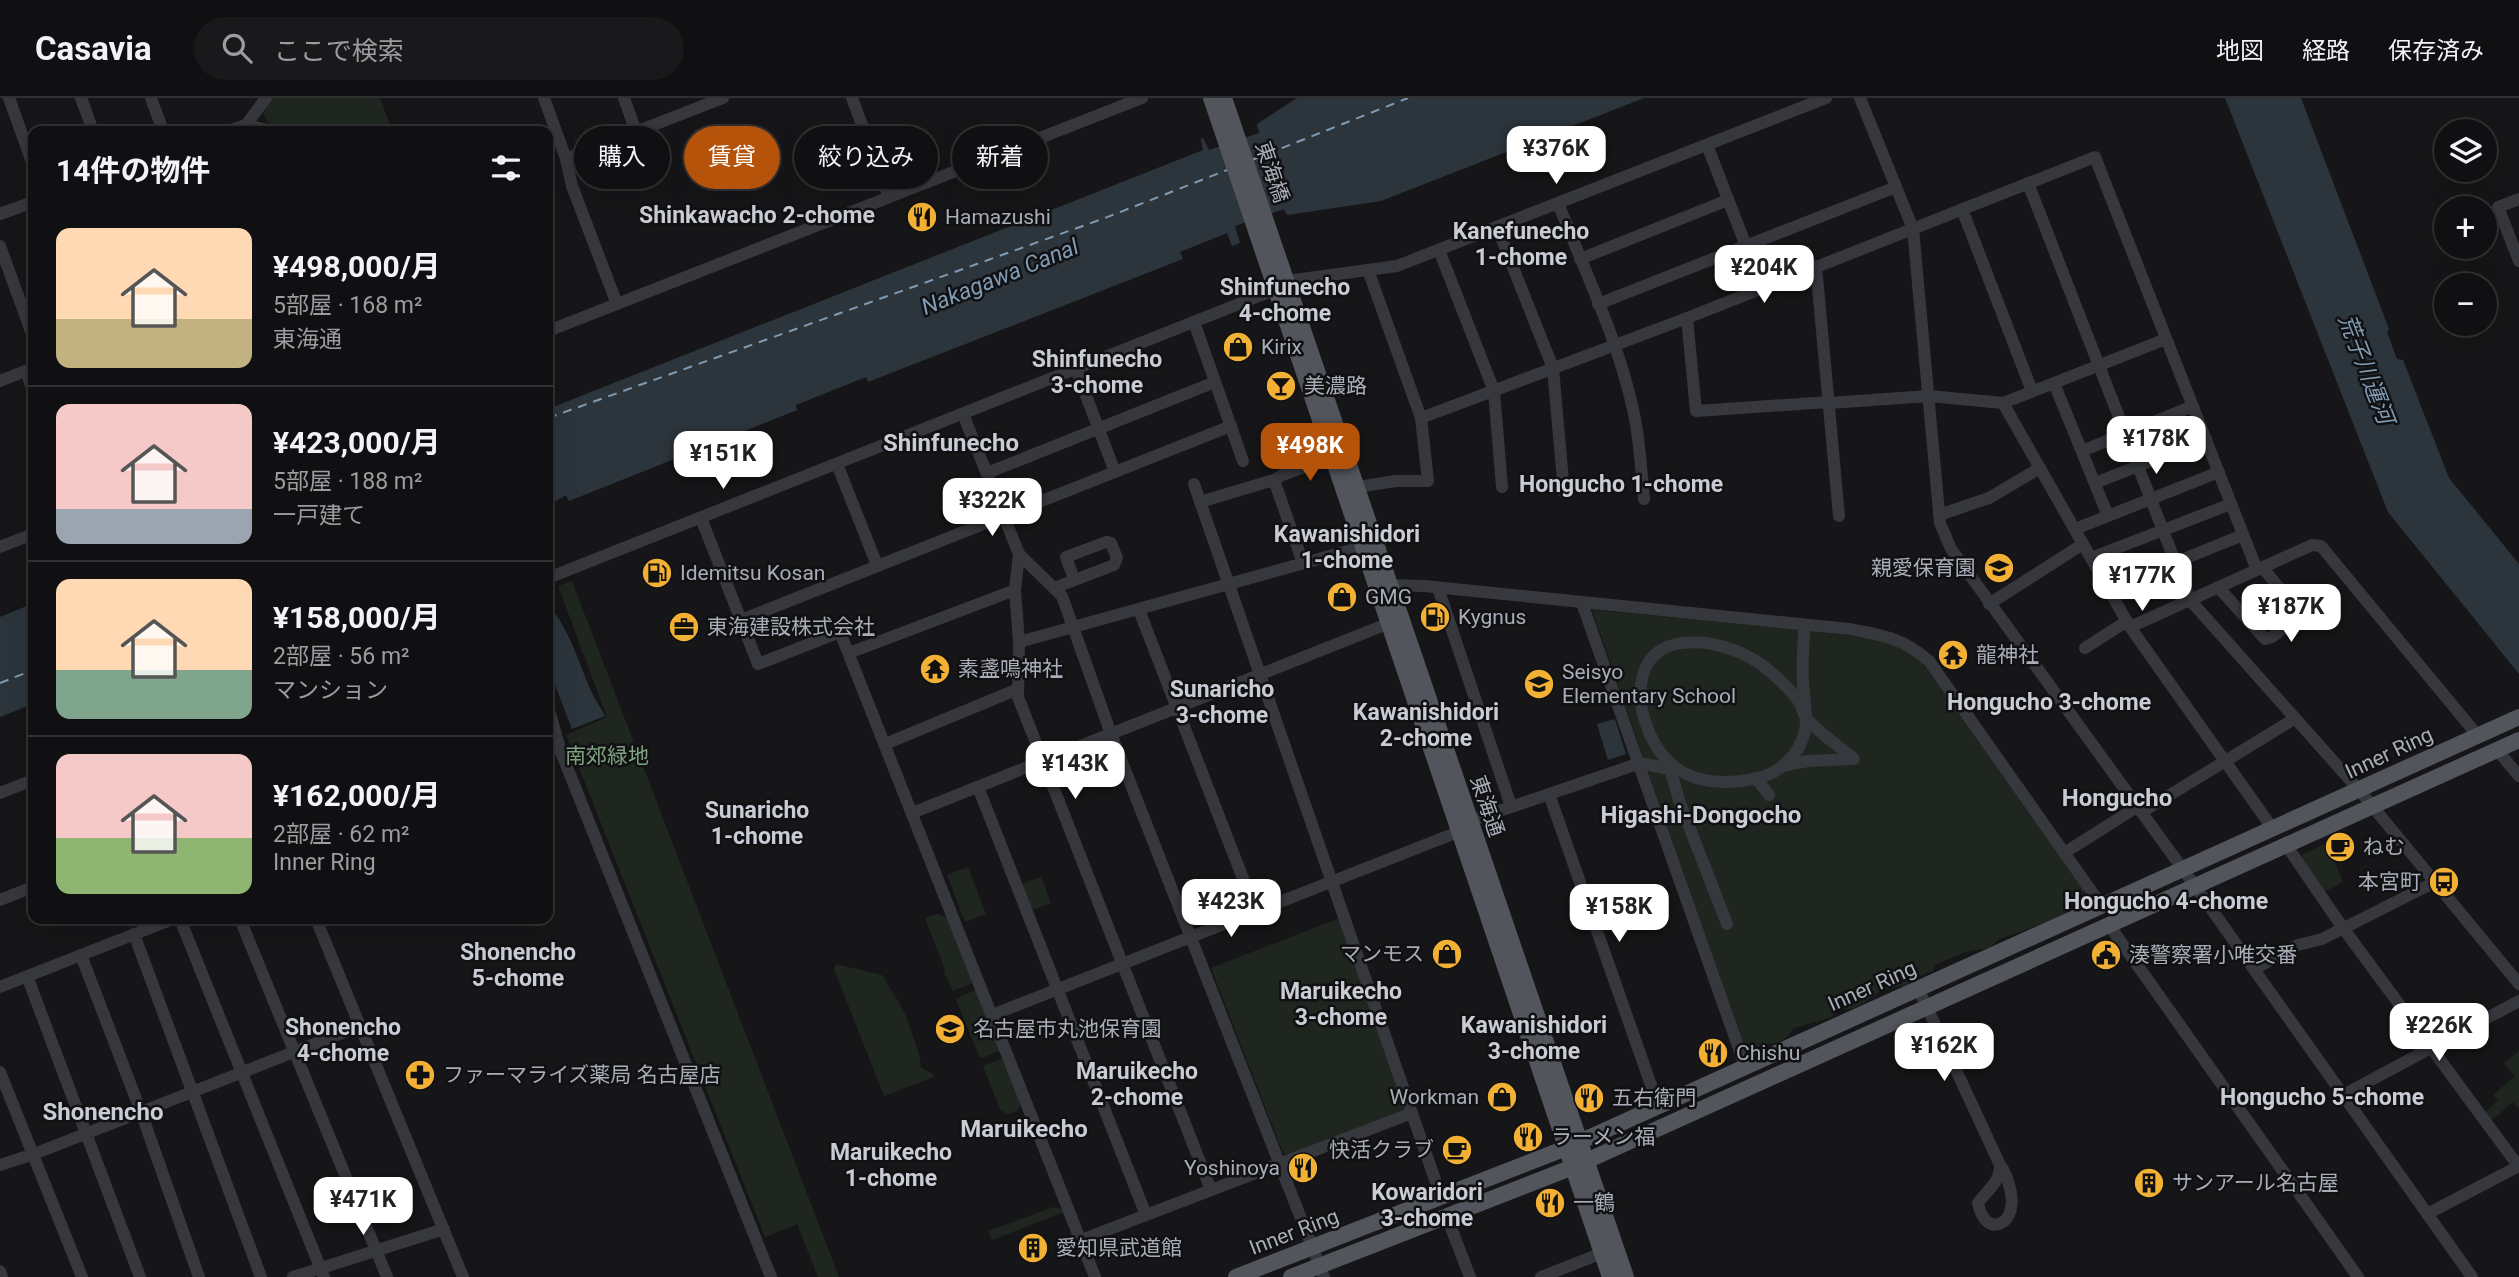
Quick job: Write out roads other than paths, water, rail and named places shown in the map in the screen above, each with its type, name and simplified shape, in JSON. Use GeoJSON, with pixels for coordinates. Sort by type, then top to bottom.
{"type":"FeatureCollection","features":[{"type":"Feature","properties":{"kind":"main road"},"geometry":{"type":"LineString","coordinates":[[1211,98],[1229,132]]}},
{"type":"Feature","properties":{"kind":"main road"},"geometry":{"type":"LineString","coordinates":[[1224,98],[1229,132]]}},
{"type":"Feature","properties":{"kind":"main road","name":"東海橋"},"geometry":{"type":"LineString","coordinates":[[1229,132],[1281,286]]}},
{"type":"Feature","properties":{"kind":"main road"},"geometry":{"type":"LineString","coordinates":[[1281,286],[1331,457],[1362,547],[1382,585]]}},
{"type":"Feature","properties":{"kind":"main road","name":"東海通"},"geometry":{"type":"LineString","coordinates":[[1281,286],[1357,487],[1382,585],[1572,1144],[1626,1277]]}},
{"type":"Feature","properties":{"kind":"main road","name":"Inner Ring"},"geometry":{"type":"LineString","coordinates":[[1236,1277],[1572,1144],[2519,717]]}},
{"type":"Feature","properties":{"kind":"main road","name":"Inner Ring"},"geometry":{"type":"LineString","coordinates":[[1291,1277],[1322,1271],[1579,1163],[2519,740]]}},
{"type":"Feature","properties":{"kind":"main road","name":"東海通"},"geometry":{"type":"LineString","coordinates":[[1579,1163],[1610,1277]]}},
{"type":"Feature","properties":{"kind":"street"},"geometry":{"type":"LineString","coordinates":[[9,98],[28,151]]}},
{"type":"Feature","properties":{"kind":"street"},"geometry":{"type":"LineString","coordinates":[[81,98],[91,126]]}},
{"type":"Feature","properties":{"kind":"street"},"geometry":{"type":"LineString","coordinates":[[151,98],[161,126]]}},
{"type":"Feature","properties":{"kind":"street"},"geometry":{"type":"LineString","coordinates":[[246,125],[266,98]]}},
{"type":"Feature","properties":{"kind":"street"},"geometry":{"type":"LineString","coordinates":[[544,98],[566,159],[572,186],[617,304]]}},
{"type":"Feature","properties":{"kind":"street"},"geometry":{"type":"LineString","coordinates":[[624,98],[634,126]]}},
{"type":"Feature","properties":{"kind":"street"},"geometry":{"type":"LineString","coordinates":[[649,126],[703,102],[723,98]]}},
{"type":"Feature","properties":{"kind":"street"},"geometry":{"type":"LineString","coordinates":[[852,98],[890,197]]}},
{"type":"Feature","properties":{"kind":"street"},"geometry":{"type":"LineString","coordinates":[[553,575],[1281,286],[1397,266],[1826,98]]}},
{"type":"Feature","properties":{"kind":"street"},"geometry":{"type":"LineString","coordinates":[[1860,98],[1913,229],[1939,514],[1951,549],[2183,869],[2472,1277]]}},
{"type":"Feature","properties":{"kind":"street"},"geometry":{"type":"LineString","coordinates":[[553,329],[1138,99]]}},
{"type":"Feature","properties":{"kind":"street"},"geometry":{"type":"LineString","coordinates":[[243,126],[250,126]]}},
{"type":"Feature","properties":{"kind":"street"},"geometry":{"type":"LineString","coordinates":[[1707,145],[1746,246]]}},
{"type":"Feature","properties":{"kind":"street"},"geometry":{"type":"LineString","coordinates":[[566,159],[574,156]]}},
{"type":"Feature","properties":{"kind":"street"},"geometry":{"type":"LineString","coordinates":[[1420,418],[1687,318],[2095,157],[2243,535],[2260,568],[2296,608],[2299,616],[2272,637],[2265,639],[2218,587]]}},
{"type":"Feature","properties":{"kind":"street"},"geometry":{"type":"LineString","coordinates":[[2028,183],[2190,600],[2359,790],[2519,984]]}},
{"type":"Feature","properties":{"kind":"street"},"geometry":{"type":"LineString","coordinates":[[1598,304],[1896,187]]}},
{"type":"Feature","properties":{"kind":"street"},"geometry":{"type":"LineString","coordinates":[[2519,199],[2498,207],[2519,261]]}},
{"type":"Feature","properties":{"kind":"street"},"geometry":{"type":"LineString","coordinates":[[1580,259],[1728,200]]}},
{"type":"Feature","properties":{"kind":"street"},"geometry":{"type":"LineString","coordinates":[[1558,203],[1614,346],[1635,417],[1644,499]]}},
{"type":"Feature","properties":{"kind":"street"},"geometry":{"type":"LineString","coordinates":[[0,214],[28,204]]}},
{"type":"Feature","properties":{"kind":"street"},"geometry":{"type":"LineString","coordinates":[[1962,209],[2032,391]]}},
{"type":"Feature","properties":{"kind":"street"},"geometry":{"type":"LineString","coordinates":[[1497,227],[1553,368],[1564,492]]}},
{"type":"Feature","properties":{"kind":"street"},"geometry":{"type":"LineString","coordinates":[[0,246],[28,323]]}},
{"type":"Feature","properties":{"kind":"street"},"geometry":{"type":"LineString","coordinates":[[1439,250],[1494,391],[1502,487]]}},
{"type":"Feature","properties":{"kind":"street"},"geometry":{"type":"LineString","coordinates":[[1816,267],[1839,516]]}},
{"type":"Feature","properties":{"kind":"street"},"geometry":{"type":"LineString","coordinates":[[1357,487],[1396,481],[1428,481],[1420,418],[1368,270]]}},
{"type":"Feature","properties":{"kind":"street"},"geometry":{"type":"LineString","coordinates":[[1687,318],[1696,411],[1928,396],[2003,403],[2166,339]]}},
{"type":"Feature","properties":{"kind":"street"},"geometry":{"type":"LineString","coordinates":[[1194,322],[1243,461]]}},
{"type":"Feature","properties":{"kind":"street"},"geometry":{"type":"LineString","coordinates":[[1076,369],[1115,472]]}},
{"type":"Feature","properties":{"kind":"street"},"geometry":{"type":"LineString","coordinates":[[0,381],[28,370]]}},
{"type":"Feature","properties":{"kind":"street"},"geometry":{"type":"LineString","coordinates":[[987,473],[1215,382]]}},
{"type":"Feature","properties":{"kind":"street"},"geometry":{"type":"LineString","coordinates":[[2054,383],[2108,516]]}},
{"type":"Feature","properties":{"kind":"street"},"geometry":{"type":"LineString","coordinates":[[2003,403],[2129,624],[2223,762],[2273,829]]}},
{"type":"Feature","properties":{"kind":"street"},"geometry":{"type":"LineString","coordinates":[[2082,451],[2193,406]]}},
{"type":"Feature","properties":{"kind":"street"},"geometry":{"type":"LineString","coordinates":[[963,414],[1019,554],[1062,596],[1111,734],[1322,1271]]}},
{"type":"Feature","properties":{"kind":"street"},"geometry":{"type":"LineString","coordinates":[[741,620],[1231,426]]}},
{"type":"Feature","properties":{"kind":"street"},"geometry":{"type":"LineString","coordinates":[[2095,483],[2206,439]]}},
{"type":"Feature","properties":{"kind":"street"},"geometry":{"type":"LineString","coordinates":[[1200,502],[1274,480],[1331,457]]}},
{"type":"Feature","properties":{"kind":"street"},"geometry":{"type":"LineString","coordinates":[[836,464],[877,565]]}},
{"type":"Feature","properties":{"kind":"street"},"geometry":{"type":"LineString","coordinates":[[1939,514],[1989,498],[2040,468]]}},
{"type":"Feature","properties":{"kind":"street"},"geometry":{"type":"LineString","coordinates":[[2075,528],[2219,472]]}},
{"type":"Feature","properties":{"kind":"street"},"geometry":{"type":"LineString","coordinates":[[1274,480],[1303,563]]}},
{"type":"Feature","properties":{"kind":"street"},"geometry":{"type":"LineString","coordinates":[[1194,484],[1441,1197]]}},
{"type":"Feature","properties":{"kind":"street"},"geometry":{"type":"LineString","coordinates":[[2091,558],[2231,504]]}},
{"type":"Feature","properties":{"kind":"street"},"geometry":{"type":"LineString","coordinates":[[701,518],[758,664],[840,632],[1095,1277]]}},
{"type":"Feature","properties":{"kind":"street"},"geometry":{"type":"LineString","coordinates":[[2109,589],[2243,535]]}},
{"type":"Feature","properties":{"kind":"street"},"geometry":{"type":"LineString","coordinates":[[0,547],[28,536]]}},
{"type":"Feature","properties":{"kind":"street"},"geometry":{"type":"LineString","coordinates":[[1989,604],[2083,544]]}},
{"type":"Feature","properties":{"kind":"street"},"geometry":{"type":"LineString","coordinates":[[2085,648],[2129,624],[2190,600],[2312,545],[2321,546],[2478,736]]}},
{"type":"Feature","properties":{"kind":"street"},"geometry":{"type":"LineString","coordinates":[[1020,642],[1362,547]]}},
{"type":"Feature","properties":{"kind":"street"},"geometry":{"type":"LineString","coordinates":[[1019,554],[1015,590],[1020,642],[1018,697],[1041,762],[1211,1190]]}},
{"type":"Feature","properties":{"kind":"street"},"geometry":{"type":"LineString","coordinates":[[1054,588],[1074,579]]}},
{"type":"Feature","properties":{"kind":"street"},"geometry":{"type":"LineString","coordinates":[[1382,585],[1438,587],[1805,625],[1878,634],[1900,640],[1929,661],[2101,905]]}},
{"type":"Feature","properties":{"kind":"street"},"geometry":{"type":"LineString","coordinates":[[1438,587],[1511,806]]}},
{"type":"Feature","properties":{"kind":"street"},"geometry":{"type":"LineString","coordinates":[[849,653],[1015,590]]}},
{"type":"Feature","properties":{"kind":"street"},"geometry":{"type":"LineString","coordinates":[[1582,603],[1745,1066]]}},
{"type":"Feature","properties":{"kind":"street"},"geometry":{"type":"LineString","coordinates":[[1139,610],[1256,912]]}},
{"type":"Feature","properties":{"kind":"street"},"geometry":{"type":"LineString","coordinates":[[912,813],[1394,621]]}},
{"type":"Feature","properties":{"kind":"street"},"geometry":{"type":"LineString","coordinates":[[992,1015],[1333,882],[1511,806],[1640,763],[1672,768],[1696,778],[1713,781],[1756,778],[1773,773],[1796,753],[1805,729],[1802,658],[1805,625]]}},
{"type":"Feature","properties":{"kind":"street"},"geometry":{"type":"LineString","coordinates":[[1727,924],[1680,803],[1672,768],[1655,746],[1639,697],[1645,668],[1651,659],[1661,651],[1686,642],[1701,642],[1734,649],[1752,658],[1787,689],[1800,703],[1805,717],[1854,759],[1808,761],[1782,766]]}},
{"type":"Feature","properties":{"kind":"street"},"geometry":{"type":"LineString","coordinates":[[885,744],[1018,689]]}},
{"type":"Feature","properties":{"kind":"street"},"geometry":{"type":"LineString","coordinates":[[2064,853],[2294,719]]}},
{"type":"Feature","properties":{"kind":"street"},"geometry":{"type":"LineString","coordinates":[[553,724],[561,752],[771,1277]]}},
{"type":"Feature","properties":{"kind":"street"},"geometry":{"type":"LineString","coordinates":[[2497,750],[2519,776]]}},
{"type":"Feature","properties":{"kind":"street"},"geometry":{"type":"LineString","coordinates":[[1756,778],[1769,795]]}},
{"type":"Feature","properties":{"kind":"street"},"geometry":{"type":"LineString","coordinates":[[0,793],[28,782]]}},
{"type":"Feature","properties":{"kind":"street"},"geometry":{"type":"LineString","coordinates":[[978,787],[1146,1215]]}},
{"type":"Feature","properties":{"kind":"street"},"geometry":{"type":"LineString","coordinates":[[1549,793],[1658,1105]]}},
{"type":"Feature","properties":{"kind":"street"},"geometry":{"type":"LineString","coordinates":[[2286,845],[2343,928],[2519,1167],[2427,1214]]}},
{"type":"Feature","properties":{"kind":"street"},"geometry":{"type":"LineString","coordinates":[[2254,969],[2298,945],[2322,939],[2435,882]]}},
{"type":"Feature","properties":{"kind":"street"},"geometry":{"type":"LineString","coordinates":[[0,900],[28,889]]}},
{"type":"Feature","properties":{"kind":"street"},"geometry":{"type":"LineString","coordinates":[[0,987],[160,924]]}},
{"type":"Feature","properties":{"kind":"street"},"geometry":{"type":"LineString","coordinates":[[182,924],[323,1273]]}},
{"type":"Feature","properties":{"kind":"street"},"geometry":{"type":"LineString","coordinates":[[242,924],[387,1277]]}},
{"type":"Feature","properties":{"kind":"street"},"geometry":{"type":"LineString","coordinates":[[318,924],[463,1277]]}},
{"type":"Feature","properties":{"kind":"street"},"geometry":{"type":"LineString","coordinates":[[2109,925],[2358,1277]]}},
{"type":"Feature","properties":{"kind":"street"},"geometry":{"type":"LineString","coordinates":[[134,934],[261,1277]]}},
{"type":"Feature","properties":{"kind":"street"},"geometry":{"type":"LineString","coordinates":[[81,955],[141,1112],[198,1277]]}},
{"type":"Feature","properties":{"kind":"street"},"geometry":{"type":"LineString","coordinates":[[27,976],[140,1277]]}},
{"type":"Feature","properties":{"kind":"street"},"geometry":{"type":"LineString","coordinates":[[1918,988],[2000,1165]]}},
{"type":"Feature","properties":{"kind":"street"},"geometry":{"type":"LineString","coordinates":[[2343,1095],[2519,1001]]}},
{"type":"Feature","properties":{"kind":"street"},"geometry":{"type":"LineString","coordinates":[[0,1165],[360,1026]]}},
{"type":"Feature","properties":{"kind":"street"},"geometry":{"type":"LineString","coordinates":[[0,1072],[82,1277]]}},
{"type":"Feature","properties":{"kind":"street"},"geometry":{"type":"LineString","coordinates":[[1081,1240],[1412,1113]]}},
{"type":"Feature","properties":{"kind":"street"},"geometry":{"type":"LineString","coordinates":[[1447,1217],[1470,1277]]}},
{"type":"Feature","properties":{"kind":"street"},"geometry":{"type":"LineString","coordinates":[[293,1277],[323,1273],[376,1251],[443,1229]]}},
{"type":"Feature","properties":{"kind":"street"},"geometry":{"type":"LineString","coordinates":[[1541,1277],[1602,1253]]}},
{"type":"Feature","properties":{"kind":"street"},"geometry":{"type":"LineString","coordinates":[[0,1271],[2,1277]]}},
{"type":"Feature","properties":{"kind":"water","name":"Nakagawa Canal"},"geometry":{"type":"Polygon","coordinates":[[[1297,98],[1644,98],[1381,201],[1287,215],[1284,209],[1235,226],[1240,243],[1232,246],[1227,233],[1180,252],[1183,259],[868,382],[866,377],[796,405],[797,410],[569,501],[566,495],[553,503],[553,407],[1203,150],[1203,138],[1209,150],[1259,133],[1257,124],[1297,98]]]}},
{"type":"Feature","properties":{"kind":"water","name":"荒子川運河"},"geometry":{"type":"Polygon","coordinates":[[[2225,98],[2301,98],[2389,329],[2387,332],[2397,359],[2403,360],[2449,478],[2519,564],[2519,674],[2388,512],[2225,98]]]}},
{"type":"Feature","properties":{"kind":"water"},"geometry":{"type":"Polygon","coordinates":[[[28,605],[28,706],[0,717],[0,617],[28,605]]]}},
{"type":"Feature","properties":{"kind":"water"},"geometry":{"type":"Polygon","coordinates":[[[553,611],[569,637],[594,697],[605,716],[572,729],[553,680],[553,611]]]}},
{"type":"Feature","properties":{"kind":"water"},"geometry":{"type":"Polygon","coordinates":[[[1615,719],[1626,754],[1608,760],[1597,724],[1615,719]]]}},
{"type":"Feature","properties":{"kind":"place","name":"Hamazushi"},"geometry":{"type":"Point","coordinates":[922,217]}},
{"type":"Feature","properties":{"kind":"place","name":"Kirix"},"geometry":{"type":"Point","coordinates":[1238,347]}},
{"type":"Feature","properties":{"kind":"place","name":"美濃路"},"geometry":{"type":"Point","coordinates":[1281,386]}},
{"type":"Feature","properties":{"kind":"place","name":"親愛保育園"},"geometry":{"type":"Point","coordinates":[1999,568]}},
{"type":"Feature","properties":{"kind":"place","name":"Idemitsu Kosan"},"geometry":{"type":"Point","coordinates":[657,573]}},
{"type":"Feature","properties":{"kind":"place","name":"GMG"},"geometry":{"type":"Point","coordinates":[1342,597]}},
{"type":"Feature","properties":{"kind":"place","name":"Kygnus"},"geometry":{"type":"Point","coordinates":[1435,617]}},
{"type":"Feature","properties":{"kind":"place","name":"東海建設株式会社"},"geometry":{"type":"Point","coordinates":[684,627]}},
{"type":"Feature","properties":{"kind":"place","name":"龍神社"},"geometry":{"type":"Point","coordinates":[1953,655]}},
{"type":"Feature","properties":{"kind":"place","name":"素盞鳴神社"},"geometry":{"type":"Point","coordinates":[935,669]}},
{"type":"Feature","properties":{"kind":"place","name":"Seisyo Elementary School"},"geometry":{"type":"Point","coordinates":[1539,684]}},
{"type":"Feature","properties":{"kind":"place","name":"ねむ"},"geometry":{"type":"Point","coordinates":[2340,847]}},
{"type":"Feature","properties":{"kind":"place","name":"本宮町"},"geometry":{"type":"Point","coordinates":[2444,882]}},
{"type":"Feature","properties":{"kind":"place","name":"マンモス"},"geometry":{"type":"Point","coordinates":[1447,954]}},
{"type":"Feature","properties":{"kind":"place","name":"湊警察署小唯交番"},"geometry":{"type":"Point","coordinates":[2106,955]}},
{"type":"Feature","properties":{"kind":"place","name":"名古屋市丸池保育園"},"geometry":{"type":"Point","coordinates":[950,1029]}},
{"type":"Feature","properties":{"kind":"place","name":"Chishu"},"geometry":{"type":"Point","coordinates":[1713,1053]}},
{"type":"Feature","properties":{"kind":"place","name":"ファーマライズ薬局 名古屋店"},"geometry":{"type":"Point","coordinates":[420,1075]}},
{"type":"Feature","properties":{"kind":"place","name":"Workman"},"geometry":{"type":"Point","coordinates":[1502,1097]}},
{"type":"Feature","properties":{"kind":"place","name":"五右衛門"},"geometry":{"type":"Point","coordinates":[1589,1098]}},
{"type":"Feature","properties":{"kind":"place","name":"ラーメン福"},"geometry":{"type":"Point","coordinates":[1528,1137]}},
{"type":"Feature","properties":{"kind":"place","name":"快活クラブ"},"geometry":{"type":"Point","coordinates":[1457,1150]}},
{"type":"Feature","properties":{"kind":"place","name":"Yoshinoya"},"geometry":{"type":"Point","coordinates":[1303,1168]}},
{"type":"Feature","properties":{"kind":"place","name":"サンアール名古屋"},"geometry":{"type":"Point","coordinates":[2149,1183]}},
{"type":"Feature","properties":{"kind":"place","name":"一鶴"},"geometry":{"type":"Point","coordinates":[1550,1203]}},
{"type":"Feature","properties":{"kind":"place","name":"愛知県武道館"},"geometry":{"type":"Point","coordinates":[1033,1248]}},
{"type":"Feature","properties":{"kind":"district","name":"Shinkawacho 2-chome"},"geometry":{"type":"Point","coordinates":[757,215]}},
{"type":"Feature","properties":{"kind":"district","name":"Kanefunecho 1-chome"},"geometry":{"type":"Point","coordinates":[1521,244]}},
{"type":"Feature","properties":{"kind":"district","name":"Shinfunecho 4-chome"},"geometry":{"type":"Point","coordinates":[1285,300]}},
{"type":"Feature","properties":{"kind":"district","name":"Shinfunecho 3-chome"},"geometry":{"type":"Point","coordinates":[1097,372]}},
{"type":"Feature","properties":{"kind":"district","name":"Shinfunecho"},"geometry":{"type":"Point","coordinates":[951,443]}},
{"type":"Feature","properties":{"kind":"district","name":"Hongucho 1-chome"},"geometry":{"type":"Point","coordinates":[1621,484]}},
{"type":"Feature","properties":{"kind":"district","name":"Kawanishidori 1-chome"},"geometry":{"type":"Point","coordinates":[1347,547]}},
{"type":"Feature","properties":{"kind":"district","name":"Sunaricho 3-chome"},"geometry":{"type":"Point","coordinates":[1222,702]}},
{"type":"Feature","properties":{"kind":"district","name":"Hongucho 3-chome"},"geometry":{"type":"Point","coordinates":[2049,702]}},
{"type":"Feature","properties":{"kind":"district","name":"Kawanishidori 2-chome"},"geometry":{"type":"Point","coordinates":[1426,725]}},
{"type":"Feature","properties":{"kind":"district","name":"Hongucho"},"geometry":{"type":"Point","coordinates":[2117,798]}},
{"type":"Feature","properties":{"kind":"district","name":"Higashi-Dongocho"},"geometry":{"type":"Point","coordinates":[1701,815]}},
{"type":"Feature","properties":{"kind":"district","name":"Sunaricho 1-chome"},"geometry":{"type":"Point","coordinates":[757,823]}},
{"type":"Feature","properties":{"kind":"district","name":"Hongucho 4-chome"},"geometry":{"type":"Point","coordinates":[2166,901]}},
{"type":"Feature","properties":{"kind":"district","name":"Shonencho 5-chome"},"geometry":{"type":"Point","coordinates":[518,965]}},
{"type":"Feature","properties":{"kind":"district","name":"Maruikecho 3-chome"},"geometry":{"type":"Point","coordinates":[1341,1004]}},
{"type":"Feature","properties":{"kind":"district","name":"Kawanishidori 3-chome"},"geometry":{"type":"Point","coordinates":[1534,1038]}},
{"type":"Feature","properties":{"kind":"district","name":"Shonencho 4-chome"},"geometry":{"type":"Point","coordinates":[343,1040]}},
{"type":"Feature","properties":{"kind":"district","name":"Maruikecho 2-chome"},"geometry":{"type":"Point","coordinates":[1137,1084]}},
{"type":"Feature","properties":{"kind":"district","name":"Hongucho 5-chome"},"geometry":{"type":"Point","coordinates":[2322,1097]}},
{"type":"Feature","properties":{"kind":"district","name":"Shonencho"},"geometry":{"type":"Point","coordinates":[103,1112]}},
{"type":"Feature","properties":{"kind":"district","name":"Maruikecho"},"geometry":{"type":"Point","coordinates":[1024,1129]}},
{"type":"Feature","properties":{"kind":"district","name":"Maruikecho 1-chome"},"geometry":{"type":"Point","coordinates":[891,1165]}},
{"type":"Feature","properties":{"kind":"district","name":"Kowaridori 3-chome"},"geometry":{"type":"Point","coordinates":[1427,1205]}},
{"type":"Feature","properties":{"kind":"park label","name":"南郊緑地"},"geometry":{"type":"Point","coordinates":[607,756]}}]}
